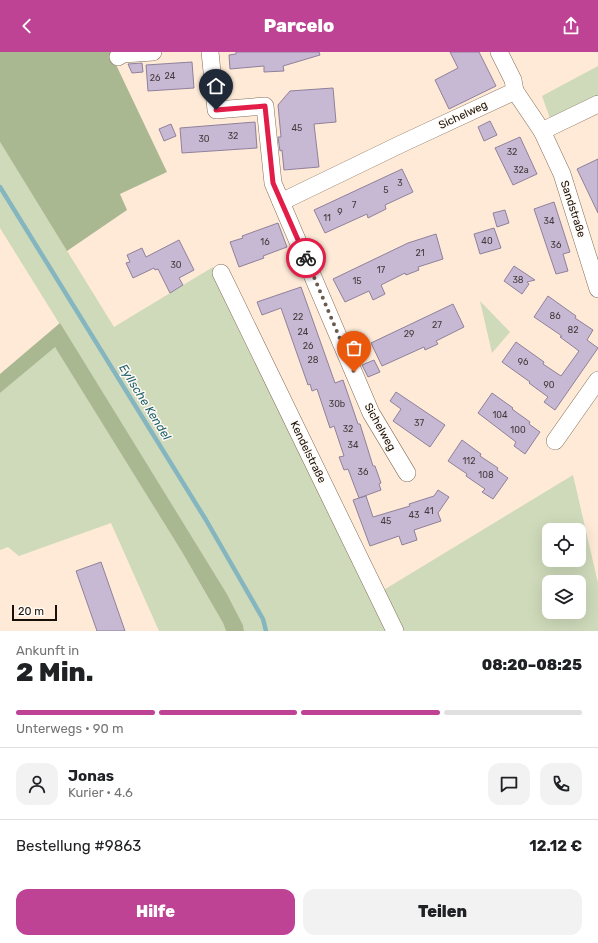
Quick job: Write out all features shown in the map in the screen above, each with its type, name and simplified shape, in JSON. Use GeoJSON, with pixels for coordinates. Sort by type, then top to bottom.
{"type":"FeatureCollection","features":[{"type":"Feature","properties":{"kind":"street"},"geometry":{"type":"LineString","coordinates":[[118,57],[123,54],[153,52]]}},
{"type":"Feature","properties":{"kind":"street","name":"Sichelweg"},"geometry":{"type":"LineString","coordinates":[[210,52],[216,110],[265,106],[273,183],[371,413],[407,474]]}},
{"type":"Feature","properties":{"kind":"street","name":"Sandstraße"},"geometry":{"type":"LineString","coordinates":[[499,52],[513,80],[515,91],[542,131],[562,174],[598,289]]}},
{"type":"Feature","properties":{"kind":"street","name":"Sichelweg"},"geometry":{"type":"LineString","coordinates":[[281,202],[515,91]]}},
{"type":"Feature","properties":{"kind":"street"},"geometry":{"type":"LineString","coordinates":[[542,131],[598,104]]}},
{"type":"Feature","properties":{"kind":"street","name":"Kendelstraße"},"geometry":{"type":"LineString","coordinates":[[221,273],[395,631]]}},
{"type":"Feature","properties":{"kind":"street"},"geometry":{"type":"LineString","coordinates":[[555,441],[598,380]]}},
{"type":"Feature","properties":{"kind":"green space"},"geometry":{"type":"Polygon","coordinates":[[[0,52],[110,52],[167,172],[120,194],[127,210],[67,251],[0,142],[0,52]]]}},
{"type":"Feature","properties":{"kind":"green space"},"geometry":{"type":"Polygon","coordinates":[[[598,66],[598,96],[551,121],[542,96],[598,66]]]}},
{"type":"Feature","properties":{"kind":"green space"},"geometry":{"type":"Polygon","coordinates":[[[0,142],[114,327],[213,267],[388,631],[244,631],[243,625],[227,594],[0,228],[0,142]]]}},
{"type":"Feature","properties":{"kind":"green space"},"geometry":{"type":"Polygon","coordinates":[[[480,301],[510,332],[492,353],[480,301]]]}},
{"type":"Feature","properties":{"kind":"green space"},"geometry":{"type":"Polygon","coordinates":[[[60,323],[227,594],[243,625],[244,631],[226,631],[223,623],[182,552],[55,347],[0,393],[0,374],[60,323]]]}},
{"type":"Feature","properties":{"kind":"green space"},"geometry":{"type":"Polygon","coordinates":[[[55,346],[182,552],[223,623],[226,631],[159,631],[111,523],[19,556],[8,547],[0,550],[0,393],[55,346]]]}},
{"type":"Feature","properties":{"kind":"green space"},"geometry":{"type":"Polygon","coordinates":[[[573,475],[584,523],[542,523],[542,567],[586,567],[586,531],[598,583],[598,631],[401,631],[382,591],[573,475]]]}},
{"type":"Feature","properties":{"kind":"building"},"geometry":{"type":"Polygon","coordinates":[[[236,52],[319,52],[320,55],[283,66],[284,71],[264,72],[264,66],[230,69],[229,55],[236,54],[236,52]]]}},
{"type":"Feature","properties":{"kind":"building"},"geometry":{"type":"Polygon","coordinates":[[[450,52],[479,52],[496,86],[449,109],[435,80],[458,68],[450,52]]]}},
{"type":"Feature","properties":{"kind":"building"},"geometry":{"type":"Polygon","coordinates":[[[192,62],[194,88],[148,91],[146,65],[192,62]]]}},
{"type":"Feature","properties":{"kind":"building"},"geometry":{"type":"Polygon","coordinates":[[[142,63],[143,72],[132,73],[128,64],[142,63]]]}},
{"type":"Feature","properties":{"kind":"building"},"geometry":{"type":"Polygon","coordinates":[[[333,88],[336,122],[314,124],[319,167],[284,170],[282,150],[280,151],[278,137],[281,137],[278,105],[290,91],[333,88]]]}},
{"type":"Feature","properties":{"kind":"building"},"geometry":{"type":"Polygon","coordinates":[[[490,121],[497,135],[484,141],[478,127],[490,121]]]}},
{"type":"Feature","properties":{"kind":"building"},"geometry":{"type":"Polygon","coordinates":[[[255,122],[257,148],[182,153],[180,128],[255,122]]]}},
{"type":"Feature","properties":{"kind":"building"},"geometry":{"type":"Polygon","coordinates":[[[171,124],[176,136],[164,141],[159,129],[171,124]]]}},
{"type":"Feature","properties":{"kind":"building"},"geometry":{"type":"Polygon","coordinates":[[[520,137],[537,174],[513,185],[495,148],[520,137]]]}},
{"type":"Feature","properties":{"kind":"building"},"geometry":{"type":"Polygon","coordinates":[[[598,159],[598,213],[577,169],[598,159]]]}},
{"type":"Feature","properties":{"kind":"building"},"geometry":{"type":"Polygon","coordinates":[[[402,169],[413,192],[385,205],[386,209],[368,218],[367,214],[325,233],[314,210],[402,169]]]}},
{"type":"Feature","properties":{"kind":"building"},"geometry":{"type":"Polygon","coordinates":[[[554,202],[570,252],[563,254],[568,271],[556,274],[534,209],[554,202]]]}},
{"type":"Feature","properties":{"kind":"building"},"geometry":{"type":"Polygon","coordinates":[[[505,210],[509,223],[497,227],[493,213],[505,210]]]}},
{"type":"Feature","properties":{"kind":"building"},"geometry":{"type":"Polygon","coordinates":[[[278,223],[287,247],[263,256],[264,258],[239,267],[230,242],[278,223]]]}},
{"type":"Feature","properties":{"kind":"building"},"geometry":{"type":"Polygon","coordinates":[[[494,228],[501,248],[480,254],[474,234],[494,228]]]}},
{"type":"Feature","properties":{"kind":"building"},"geometry":{"type":"Polygon","coordinates":[[[436,234],[443,259],[418,267],[419,270],[406,275],[405,273],[381,285],[385,294],[373,300],[369,291],[345,302],[333,279],[408,243],[436,234]]]}},
{"type":"Feature","properties":{"kind":"building"},"geometry":{"type":"Polygon","coordinates":[[[179,240],[194,270],[179,278],[183,285],[170,293],[158,269],[155,270],[154,268],[133,278],[126,263],[130,262],[127,255],[142,248],[146,257],[179,240]]]}},
{"type":"Feature","properties":{"kind":"building"},"geometry":{"type":"Polygon","coordinates":[[[514,266],[535,280],[527,282],[529,284],[522,294],[504,281],[514,266]]]}},
{"type":"Feature","properties":{"kind":"building"},"geometry":{"type":"Polygon","coordinates":[[[301,287],[335,383],[343,380],[358,424],[360,424],[373,466],[375,466],[381,483],[379,484],[381,490],[359,498],[348,469],[344,470],[339,457],[344,456],[334,426],[330,428],[317,389],[312,391],[310,384],[308,385],[281,308],[262,315],[257,302],[301,287]]]}},
{"type":"Feature","properties":{"kind":"building"},"geometry":{"type":"Polygon","coordinates":[[[548,296],[576,316],[575,318],[593,330],[587,340],[598,348],[555,410],[544,402],[548,397],[502,362],[516,342],[544,362],[543,364],[561,376],[579,351],[560,337],[562,336],[534,317],[548,296]]]}},
{"type":"Feature","properties":{"kind":"building"},"geometry":{"type":"Polygon","coordinates":[[[453,304],[464,327],[436,341],[438,344],[425,350],[424,347],[382,366],[371,343],[453,304]]]}},
{"type":"Feature","properties":{"kind":"building"},"geometry":{"type":"Polygon","coordinates":[[[374,360],[380,372],[368,377],[362,365],[374,360]]]}},
{"type":"Feature","properties":{"kind":"building"},"geometry":{"type":"Polygon","coordinates":[[[396,392],[445,425],[430,447],[393,421],[401,409],[390,401],[396,392]]]}},
{"type":"Feature","properties":{"kind":"building"},"geometry":{"type":"Polygon","coordinates":[[[492,393],[513,408],[512,409],[530,422],[529,424],[540,432],[525,454],[514,446],[516,442],[478,413],[492,393]]]}},
{"type":"Feature","properties":{"kind":"building"},"geometry":{"type":"Polygon","coordinates":[[[462,440],[481,454],[480,456],[498,468],[497,470],[508,478],[493,499],[482,492],[485,489],[448,461],[462,440]]]}},
{"type":"Feature","properties":{"kind":"building"},"geometry":{"type":"Polygon","coordinates":[[[438,490],[449,497],[438,513],[441,521],[414,530],[417,540],[402,545],[399,536],[370,546],[353,500],[366,496],[373,517],[410,506],[409,504],[434,496],[438,490]]]}},
{"type":"Feature","properties":{"kind":"building"},"geometry":{"type":"Polygon","coordinates":[[[101,562],[125,631],[97,631],[76,571],[101,562]]]}},
{"type":"Feature","properties":{"kind":"waterway","name":"Eyllsche Kendel"},"geometry":{"type":"LineString","coordinates":[[0,187],[206,520],[263,619],[266,631]]}},
{"type":"Feature","properties":{"kind":"way so far"},"geometry":{"type":"LineString","coordinates":[[306,258],[354,372]]}},
{"type":"Feature","properties":{"kind":"route"},"geometry":{"type":"LineString","coordinates":[[216,110],[265,106],[273,183],[306,258]]}}]}
